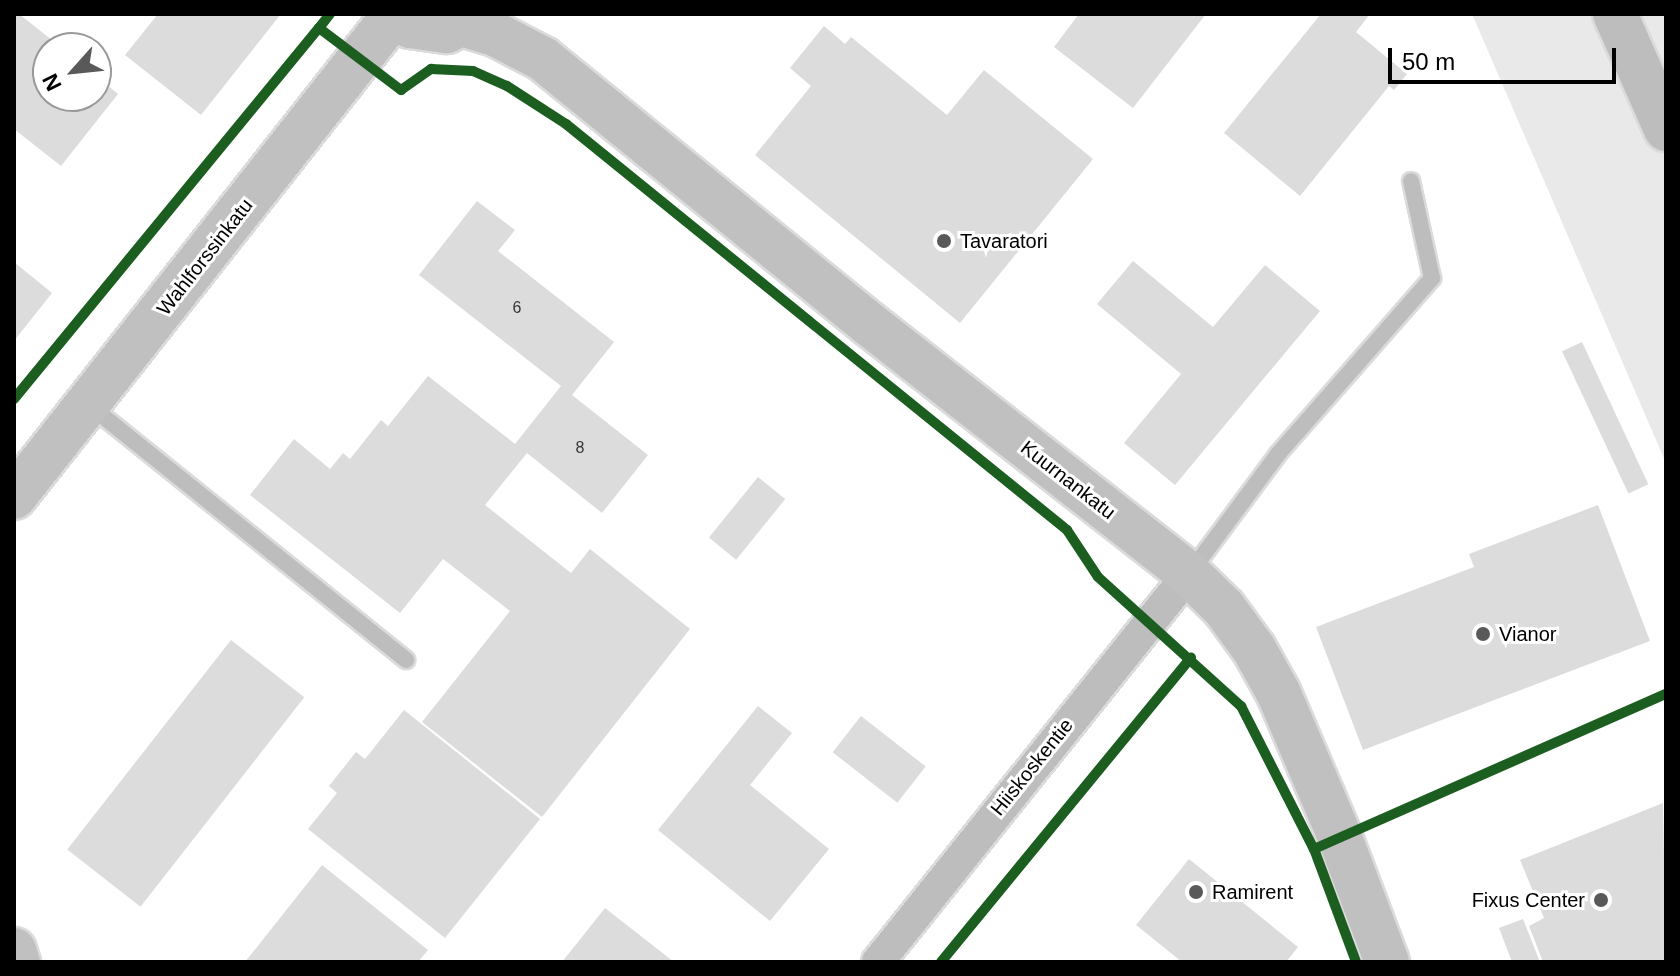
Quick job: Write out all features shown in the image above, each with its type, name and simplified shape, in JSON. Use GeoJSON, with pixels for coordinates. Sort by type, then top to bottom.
{"type":"FeatureCollection","features":[{"type":"Feature","properties":{"kind":"highway"},"geometry":{"type":"LineString","coordinates":[[1612,14],[1666,129]]}},
{"type":"Feature","properties":{"kind":"street"},"geometry":{"type":"LineString","coordinates":[[393,14],[428,31],[447,31],[473,20]]}},
{"type":"Feature","properties":{"kind":"street","name":"Wahlforssinkatu"},"geometry":{"type":"LineString","coordinates":[[14,497],[393,14]]}},
{"type":"Feature","properties":{"kind":"street","name":"Kuurnankatu"},"geometry":{"type":"LineString","coordinates":[[528,14],[605,109]]}},
{"type":"Feature","properties":{"kind":"street","name":"Kuurnankatu"},"geometry":{"type":"LineString","coordinates":[[473,20],[543,59],[869,324],[1189,574],[1224,608],[1254,649],[1279,694],[1339,835],[1387,962]]}},
{"type":"Feature","properties":{"kind":"street","name":"Hiiskoskentie"},"geometry":{"type":"LineString","coordinates":[[878,962],[1189,574]]}},
{"type":"Feature","properties":{"kind":"street"},"geometry":{"type":"LineString","coordinates":[[14,950],[18,962]]}},
{"type":"Feature","properties":{"kind":"lane"},"geometry":{"type":"LineString","coordinates":[[1189,574],[1278,454],[1432,278],[1411,181]]}},
{"type":"Feature","properties":{"kind":"lane"},"geometry":{"type":"LineString","coordinates":[[88,404],[406,660]]}},
{"type":"Feature","properties":{"kind":"shaded area"},"geometry":{"type":"Polygon","coordinates":[[[1472,14],[1666,14],[1666,463],[1472,14]]]}},
{"type":"Feature","properties":{"kind":"building"},"geometry":{"type":"Polygon","coordinates":[[[14,14],[19,14],[42,32],[32,32],[32,112],[104,112],[61,166],[14,129],[14,14]]]}},
{"type":"Feature","properties":{"kind":"building"},"geometry":{"type":"Polygon","coordinates":[[[158,14],[281,14],[201,115],[125,55],[158,14]]]}},
{"type":"Feature","properties":{"kind":"building"},"geometry":{"type":"Polygon","coordinates":[[[1079,14],[1206,14],[1133,108],[1054,47],[1079,14]]]}},
{"type":"Feature","properties":{"kind":"building"},"geometry":{"type":"Polygon","coordinates":[[[1321,14],[1370,14],[1356,32],[1407,74],[1394,90],[1389,86],[1300,196],[1224,133],[1321,14]]]}},
{"type":"Feature","properties":{"kind":"building","name":"Tavaratori"},"geometry":{"type":"Polygon","coordinates":[[[824,26],[845,44],[851,37],[947,115],[984,70],[1093,159],[960,323],[755,155],[811,86],[790,68],[824,26]]]}},
{"type":"Feature","properties":{"kind":"building"},"geometry":{"type":"Polygon","coordinates":[[[477,201],[515,230],[498,251],[614,342],[572,395],[648,455],[602,513],[527,453],[485,505],[571,573],[590,549],[690,629],[542,817],[422,722],[510,611],[443,559],[400,613],[250,495],[294,439],[330,469],[343,453],[350,459],[381,420],[388,426],[428,376],[515,444],[561,386],[419,275],[477,201]]]}},
{"type":"Feature","properties":{"kind":"building"},"geometry":{"type":"Polygon","coordinates":[[[1133,261],[1213,327],[1265,265],[1320,311],[1175,485],[1124,443],[1181,374],[1097,304],[1133,261]]]}},
{"type":"Feature","properties":{"kind":"building"},"geometry":{"type":"Polygon","coordinates":[[[14,262],[52,293],[14,341],[14,262]]]}},
{"type":"Feature","properties":{"kind":"building"},"geometry":{"type":"Polygon","coordinates":[[[1582,342],[1648,484],[1628,494],[1562,351],[1582,342]]]}},
{"type":"Feature","properties":{"kind":"building"},"geometry":{"type":"Polygon","coordinates":[[[758,477],[785,499],[736,560],[709,538],[758,477]]]}},
{"type":"Feature","properties":{"kind":"building","name":"Vianor"},"geometry":{"type":"Polygon","coordinates":[[[1598,505],[1650,641],[1363,750],[1316,627],[1474,567],[1469,554],[1598,505]]]}},
{"type":"Feature","properties":{"kind":"building"},"geometry":{"type":"Polygon","coordinates":[[[231,640],[304,697],[141,907],[67,850],[231,640]]]}},
{"type":"Feature","properties":{"kind":"building"},"geometry":{"type":"Polygon","coordinates":[[[758,706],[792,733],[750,785],[829,849],[770,921],[658,830],[758,706]]]}},
{"type":"Feature","properties":{"kind":"building"},"geometry":{"type":"Polygon","coordinates":[[[404,710],[540,819],[445,938],[308,829],[337,793],[329,786],[356,752],[365,759],[404,710]]]}},
{"type":"Feature","properties":{"kind":"building"},"geometry":{"type":"Polygon","coordinates":[[[861,716],[926,766],[897,803],[833,752],[861,716]]]}},
{"type":"Feature","properties":{"kind":"building","name":"Fixus Center"},"geometry":{"type":"Polygon","coordinates":[[[1663,803],[1666,962],[1543,962],[1529,926],[1544,918],[1520,860],[1663,803]]]}},
{"type":"Feature","properties":{"kind":"building","name":"Ramirent"},"geometry":{"type":"Polygon","coordinates":[[[1189,859],[1298,947],[1286,962],[1182,962],[1136,925],[1189,859]]]}},
{"type":"Feature","properties":{"kind":"building"},"geometry":{"type":"Polygon","coordinates":[[[322,865],[428,950],[418,962],[245,962],[322,865]]]}},
{"type":"Feature","properties":{"kind":"building"},"geometry":{"type":"Polygon","coordinates":[[[605,908],[674,962],[562,962],[605,908]]]}},
{"type":"Feature","properties":{"kind":"building"},"geometry":{"type":"Polygon","coordinates":[[[1523,919],[1540,962],[1512,962],[1499,928],[1523,919]]]}},
{"type":"Feature","properties":{"kind":"cycle path"},"geometry":{"type":"LineString","coordinates":[[330,14],[319,28],[401,90],[431,69],[473,71],[507,86],[566,124],[1067,530],[1098,577],[1241,706],[1314,849],[1356,962]]}},
{"type":"Feature","properties":{"kind":"cycle path"},"geometry":{"type":"LineString","coordinates":[[14,399],[319,28]]}},
{"type":"Feature","properties":{"kind":"cycle path"},"geometry":{"type":"LineString","coordinates":[[941,962],[1191,658]]}},
{"type":"Feature","properties":{"kind":"cycle path"},"geometry":{"type":"LineString","coordinates":[[1314,849],[1666,694]]}},
{"type":"Feature","properties":{"kind":"place","name":"Tavaratori"},"geometry":{"type":"Point","coordinates":[944,241]}},
{"type":"Feature","properties":{"kind":"place","name":"Vianor"},"geometry":{"type":"Point","coordinates":[1483,634]}},
{"type":"Feature","properties":{"kind":"place","name":"Ramirent"},"geometry":{"type":"Point","coordinates":[1196,892]}},
{"type":"Feature","properties":{"kind":"place","name":"Fixus Center"},"geometry":{"type":"Point","coordinates":[1601,900]}}]}
